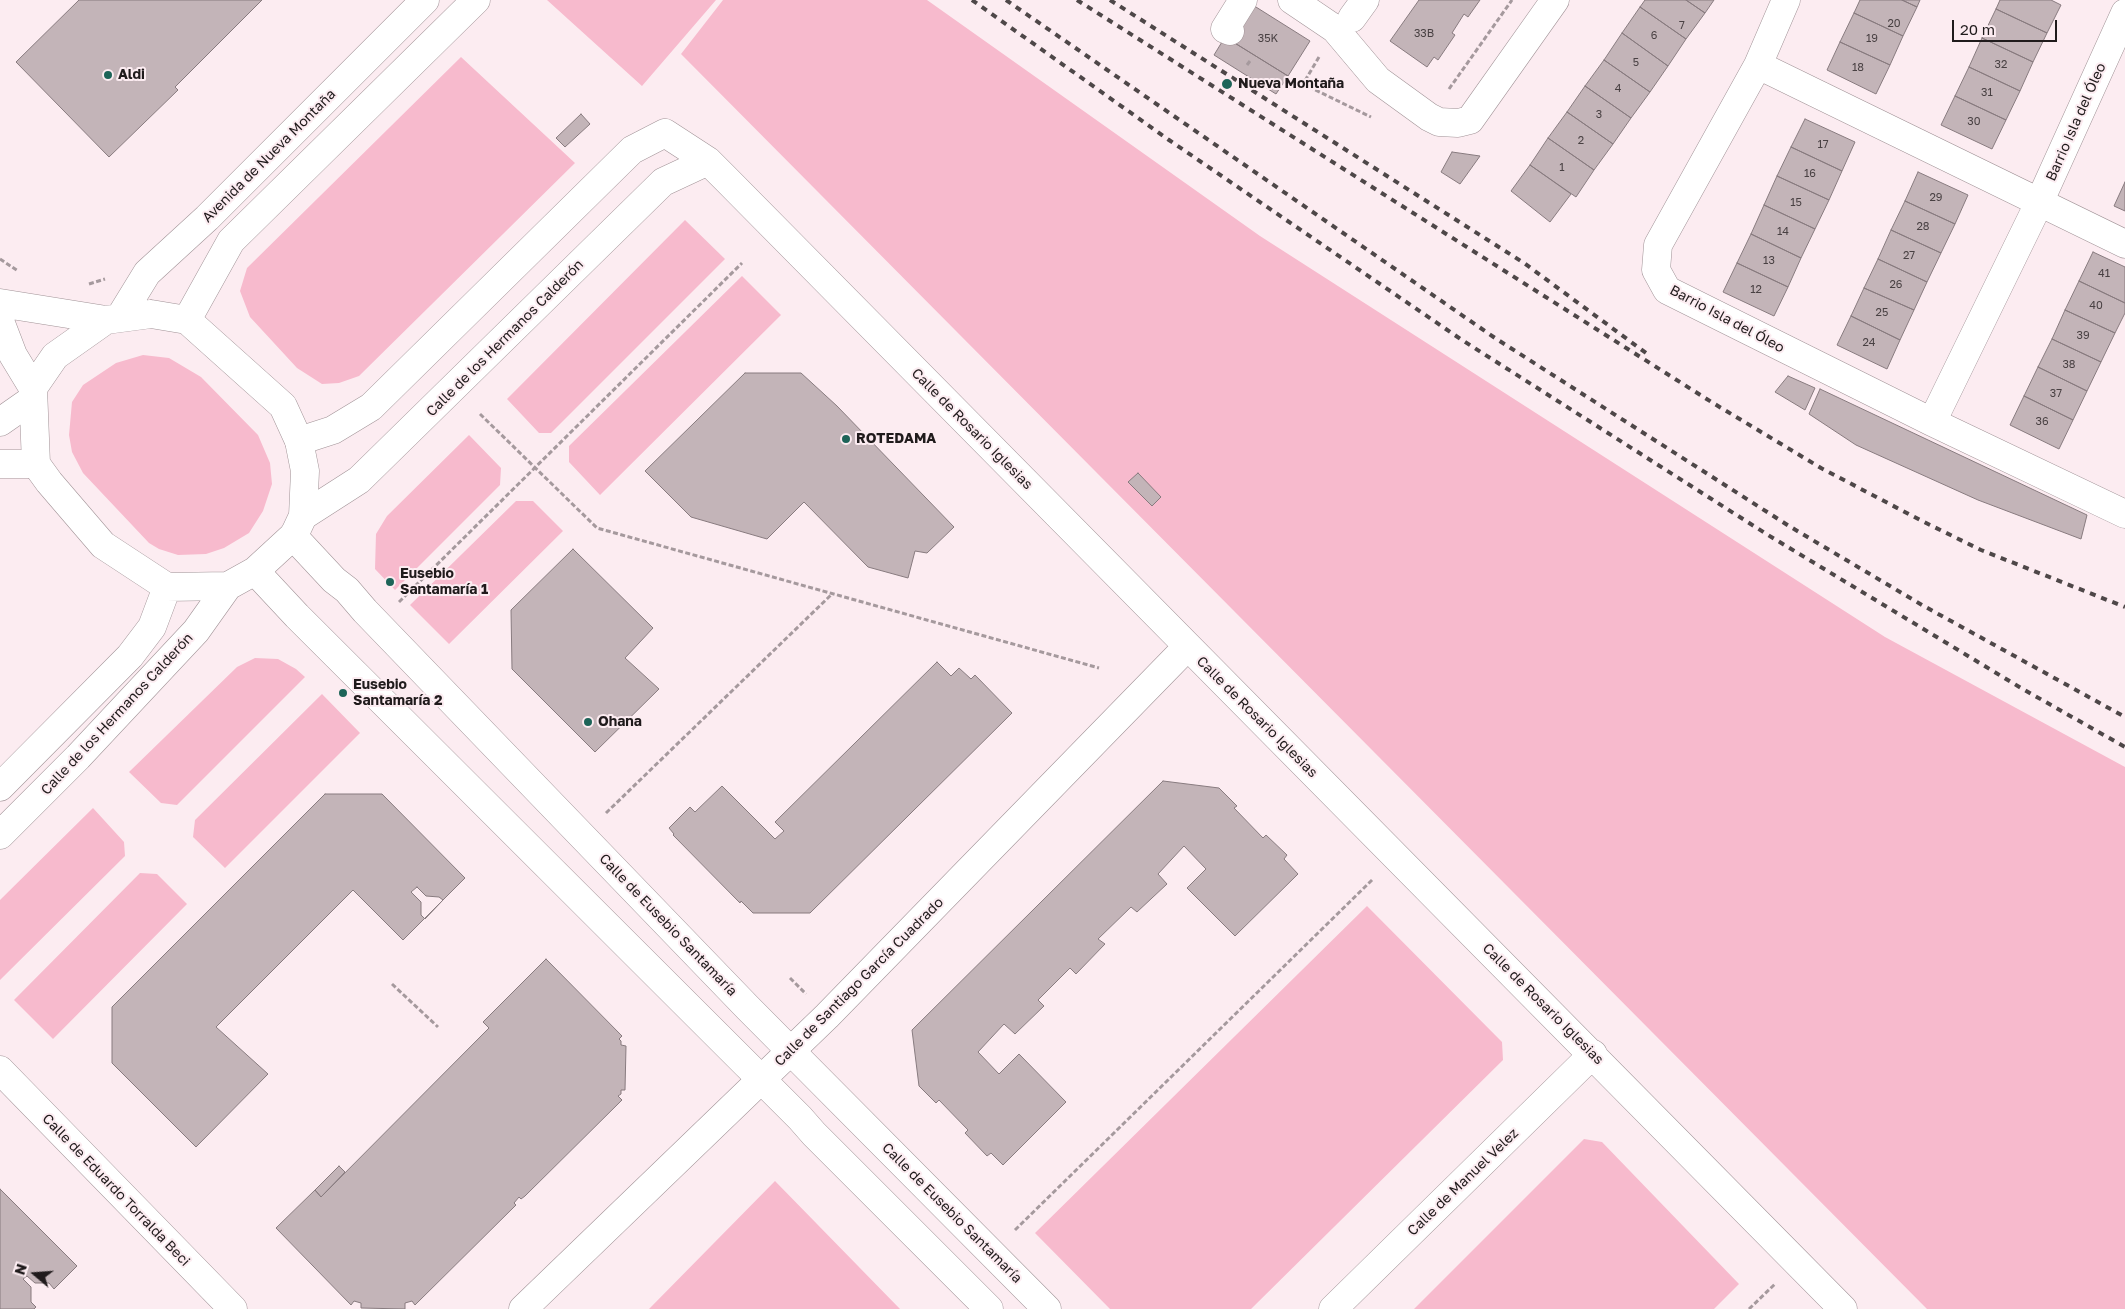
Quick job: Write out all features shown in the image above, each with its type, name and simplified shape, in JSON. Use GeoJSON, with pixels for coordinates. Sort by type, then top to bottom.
{"type":"FeatureCollection","features":[{"type":"Feature","properties":{"kind":"street","name":"Avenida de Nueva Montaña"},"geometry":{"type":"LineString","coordinates":[[113,318],[147,273],[214,212],[425,0]]}},
{"type":"Feature","properties":{"kind":"street"},"geometry":{"type":"LineString","coordinates":[[187,320],[231,241],[476,0]]}},
{"type":"Feature","properties":{"kind":"street"},"geometry":{"type":"LineString","coordinates":[[1230,31],[1225,29],[1243,0]]}},
{"type":"Feature","properties":{"kind":"street"},"geometry":{"type":"LineString","coordinates":[[1292,0],[1335,29],[1378,80],[1429,117],[1458,124],[1470,120],[1555,0]]}},
{"type":"Feature","properties":{"kind":"street","name":"Barrio Isla del Óleo"},"geometry":{"type":"LineString","coordinates":[[1786,0],[1758,65],[1658,245],[1656,270],[1667,290],[1932,422],[2125,514]]}},
{"type":"Feature","properties":{"kind":"street","name":"Barrio Isla del Óleo"},"geometry":{"type":"LineString","coordinates":[[1932,422],[2039,203],[2125,13]]}},
{"type":"Feature","properties":{"kind":"street"},"geometry":{"type":"LineString","coordinates":[[1758,65],[2125,244]]}},
{"type":"Feature","properties":{"kind":"street","name":"Calle de Rosario Iglesias"},"geometry":{"type":"LineString","coordinates":[[300,441],[333,430],[371,407],[632,150],[665,133],[708,161],[1187,647],[1593,1054],[1843,1309]]}},
{"type":"Feature","properties":{"kind":"street","name":"Calle de los Hermanos Calderón"},"geometry":{"type":"LineString","coordinates":[[0,836],[78,757],[196,631],[228,586],[255,571],[298,526],[359,480],[396,443],[402,440],[663,182],[708,161]]}},
{"type":"Feature","properties":{"kind":"street"},"geometry":{"type":"LineString","coordinates":[[0,303],[113,318],[151,314],[187,320],[283,406],[300,441],[305,471],[298,526]]}},
{"type":"Feature","properties":{"kind":"street"},"geometry":{"type":"LineString","coordinates":[[0,422],[33,394],[55,356],[113,318]]}},
{"type":"Feature","properties":{"kind":"street"},"geometry":{"type":"LineString","coordinates":[[0,321],[13,355],[33,394],[36,464],[103,545],[167,587],[228,586]]}},
{"type":"Feature","properties":{"kind":"street"},"geometry":{"type":"LineString","coordinates":[[0,464],[36,464]]}},
{"type":"Feature","properties":{"kind":"street","name":"Calle de Eusebio Santamaría"},"geometry":{"type":"LineString","coordinates":[[298,526],[334,580],[347,590],[371,618],[792,1051],[1047,1309]]}},
{"type":"Feature","properties":{"kind":"street"},"geometry":{"type":"LineString","coordinates":[[255,571],[297,616],[719,1036],[989,1309]]}},
{"type":"Feature","properties":{"kind":"street"},"geometry":{"type":"LineString","coordinates":[[0,787],[130,656],[152,627],[167,587]]}},
{"type":"Feature","properties":{"kind":"street","name":"Calle de Santiago García Cuadrado"},"geometry":{"type":"LineString","coordinates":[[523,1309],[726,1112],[762,1081],[1187,647]]}},
{"type":"Feature","properties":{"kind":"street","name":"Calle de Manuel Velez"},"geometry":{"type":"LineString","coordinates":[[1333,1309],[1593,1054]]}},
{"type":"Feature","properties":{"kind":"street","name":"Calle de Eduardo Torralda Beci"},"geometry":{"type":"LineString","coordinates":[[0,1070],[233,1309]]}},
{"type":"Feature","properties":{"kind":"path"},"geometry":{"type":"LineString","coordinates":[[1429,117],[1512,0]]}},
{"type":"Feature","properties":{"kind":"path"},"geometry":{"type":"LineString","coordinates":[[396,604],[742,263]]}},
{"type":"Feature","properties":{"kind":"path"},"geometry":{"type":"LineString","coordinates":[[480,414],[596,528],[1099,668]]}},
{"type":"Feature","properties":{"kind":"path"},"geometry":{"type":"LineString","coordinates":[[606,813],[832,593]]}},
{"type":"Feature","properties":{"kind":"path"},"geometry":{"type":"LineString","coordinates":[[991,1253],[1396,856]]}},
{"type":"Feature","properties":{"kind":"path"},"geometry":{"type":"LineString","coordinates":[[392,984],[438,1027]]}},
{"type":"Feature","properties":{"kind":"shaded area"},"geometry":{"type":"Polygon","coordinates":[[[547,0],[716,0],[642,86],[547,0]]]}},
{"type":"Feature","properties":{"kind":"shaded area"},"geometry":{"type":"Polygon","coordinates":[[[723,0],[927,0],[1260,236],[1885,637],[2125,767],[2125,1309],[1927,1309],[681,54],[723,0]]]}},
{"type":"Feature","properties":{"kind":"shaded area"},"geometry":{"type":"Polygon","coordinates":[[[461,57],[575,163],[359,376],[339,383],[322,384],[297,368],[250,317],[240,291],[247,268],[461,57]]]}},
{"type":"Feature","properties":{"kind":"shaded area"},"geometry":{"type":"Polygon","coordinates":[[[685,220],[725,259],[551,433],[539,433],[507,399],[685,220]]]}},
{"type":"Feature","properties":{"kind":"shaded area"},"geometry":{"type":"Polygon","coordinates":[[[742,276],[781,315],[600,495],[569,462],[569,446],[742,276]]]}},
{"type":"Feature","properties":{"kind":"shaded area"},"geometry":{"type":"Polygon","coordinates":[[[143,355],[169,358],[201,377],[258,435],[270,463],[272,484],[263,511],[249,533],[224,548],[206,554],[178,555],[159,549],[149,543],[83,473],[72,452],[69,435],[72,402],[83,385],[116,363],[143,355]]]}},
{"type":"Feature","properties":{"kind":"shaded area"},"geometry":{"type":"Polygon","coordinates":[[[469,435],[501,468],[500,485],[395,590],[375,569],[376,534],[387,516],[469,435]]]}},
{"type":"Feature","properties":{"kind":"shaded area"},"geometry":{"type":"Polygon","coordinates":[[[516,501],[533,501],[563,531],[449,644],[410,605],[516,501]]]}},
{"type":"Feature","properties":{"kind":"shaded area"},"geometry":{"type":"Polygon","coordinates":[[[255,658],[278,659],[296,669],[305,677],[177,805],[161,803],[129,772],[237,667],[255,658]]]}},
{"type":"Feature","properties":{"kind":"shaded area"},"geometry":{"type":"Polygon","coordinates":[[[322,694],[360,733],[225,868],[193,837],[195,820],[322,694]]]}},
{"type":"Feature","properties":{"kind":"shaded area"},"geometry":{"type":"Polygon","coordinates":[[[93,808],[124,842],[125,856],[0,980],[0,900],[93,808]]]}},
{"type":"Feature","properties":{"kind":"shaded area"},"geometry":{"type":"Polygon","coordinates":[[[140,873],[157,874],[187,904],[53,1039],[14,1000],[140,873]]]}},
{"type":"Feature","properties":{"kind":"shaded area"},"geometry":{"type":"Polygon","coordinates":[[[1367,906],[1502,1042],[1503,1060],[1251,1309],[1110,1309],[1035,1233],[1367,906]]]}},
{"type":"Feature","properties":{"kind":"shaded area"},"geometry":{"type":"Polygon","coordinates":[[[1584,1139],[1602,1142],[1739,1284],[1714,1309],[1414,1309],[1584,1139]]]}},
{"type":"Feature","properties":{"kind":"shaded area"},"geometry":{"type":"Polygon","coordinates":[[[775,1181],[900,1309],[649,1309],[775,1181]]]}},
{"type":"Feature","properties":{"kind":"building","name":"Aldi"},"geometry":{"type":"Polygon","coordinates":[[[79,0],[262,0],[175,87],[178,90],[109,157],[16,62],[79,0]]]}},
{"type":"Feature","properties":{"kind":"building"},"geometry":{"type":"Polygon","coordinates":[[[1419,0],[1480,0],[1468,17],[1464,14],[1452,33],[1455,35],[1438,60],[1434,57],[1427,67],[1390,41],[1419,0]]]}},
{"type":"Feature","properties":{"kind":"building"},"geometry":{"type":"Polygon","coordinates":[[[1645,0],[1686,0],[1705,13],[1686,39],[1640,7],[1645,0]]]}},
{"type":"Feature","properties":{"kind":"building"},"geometry":{"type":"Polygon","coordinates":[[[1686,0],[1714,0],[1705,13],[1686,0]]]}},
{"type":"Feature","properties":{"kind":"building"},"geometry":{"type":"Polygon","coordinates":[[[1860,0],[1902,0],[1917,7],[1903,36],[1854,13],[1860,0]]]}},
{"type":"Feature","properties":{"kind":"building"},"geometry":{"type":"Polygon","coordinates":[[[1902,0],[1920,0],[1917,7],[1902,0]]]}},
{"type":"Feature","properties":{"kind":"building"},"geometry":{"type":"Polygon","coordinates":[[[2000,0],[2051,0],[2061,5],[2047,33],[1996,9],[2000,0]]]}},
{"type":"Feature","properties":{"kind":"building","name":"Nueva Montaña"},"geometry":{"type":"Polygon","coordinates":[[[1248,2],[1310,41],[1288,76],[1225,37],[1248,2]]]}},
{"type":"Feature","properties":{"kind":"building"},"geometry":{"type":"Polygon","coordinates":[[[1640,7],[1686,39],[1668,66],[1622,33],[1640,7]]]}},
{"type":"Feature","properties":{"kind":"building"},"geometry":{"type":"Polygon","coordinates":[[[1996,9],[2047,33],[2033,62],[1982,38],[1996,9]]]}},
{"type":"Feature","properties":{"kind":"building"},"geometry":{"type":"Polygon","coordinates":[[[1854,13],[1903,36],[1890,65],[1840,42],[1854,13]]]}},
{"type":"Feature","properties":{"kind":"building"},"geometry":{"type":"Polygon","coordinates":[[[1622,33],[1668,66],[1650,92],[1604,60],[1622,33]]]}},
{"type":"Feature","properties":{"kind":"building"},"geometry":{"type":"Polygon","coordinates":[[[1225,37],[1288,76],[1276,94],[1214,55],[1225,37]]]}},
{"type":"Feature","properties":{"kind":"building"},"geometry":{"type":"Polygon","coordinates":[[[1982,38],[2033,62],[2020,91],[1969,67],[1982,38]]]}},
{"type":"Feature","properties":{"kind":"building"},"geometry":{"type":"Polygon","coordinates":[[[1840,42],[1890,65],[1876,94],[1827,70],[1840,42]]]}},
{"type":"Feature","properties":{"kind":"building"},"geometry":{"type":"Polygon","coordinates":[[[1604,60],[1650,92],[1631,118],[1585,86],[1604,60]]]}},
{"type":"Feature","properties":{"kind":"building"},"geometry":{"type":"Polygon","coordinates":[[[1969,67],[2020,91],[2006,120],[1955,96],[1969,67]]]}},
{"type":"Feature","properties":{"kind":"building"},"geometry":{"type":"Polygon","coordinates":[[[1585,86],[1631,118],[1613,144],[1567,112],[1585,86]]]}},
{"type":"Feature","properties":{"kind":"building"},"geometry":{"type":"Polygon","coordinates":[[[1955,96],[2006,120],[1992,149],[1941,125],[1955,96]]]}},
{"type":"Feature","properties":{"kind":"building"},"geometry":{"type":"Polygon","coordinates":[[[1567,112],[1613,144],[1594,170],[1548,138],[1567,112]]]}},
{"type":"Feature","properties":{"kind":"building"},"geometry":{"type":"Polygon","coordinates":[[[581,114],[590,124],[565,147],[556,138],[581,114]]]}},
{"type":"Feature","properties":{"kind":"building"},"geometry":{"type":"Polygon","coordinates":[[[1805,119],[1855,142],[1842,171],[1791,147],[1805,119]]]}},
{"type":"Feature","properties":{"kind":"building"},"geometry":{"type":"Polygon","coordinates":[[[1548,138],[1594,170],[1576,197],[1530,165],[1548,138]]]}},
{"type":"Feature","properties":{"kind":"building"},"geometry":{"type":"Polygon","coordinates":[[[1791,147],[1842,171],[1829,200],[1777,176],[1791,147]]]}},
{"type":"Feature","properties":{"kind":"building"},"geometry":{"type":"Polygon","coordinates":[[[1452,152],[1480,156],[1460,184],[1441,172],[1452,152]]]}},
{"type":"Feature","properties":{"kind":"building"},"geometry":{"type":"Polygon","coordinates":[[[1530,165],[1571,194],[1550,222],[1511,191],[1530,165]]]}},
{"type":"Feature","properties":{"kind":"building"},"geometry":{"type":"Polygon","coordinates":[[[1918,172],[1968,195],[1955,224],[1905,201],[1918,172]]]}},
{"type":"Feature","properties":{"kind":"building"},"geometry":{"type":"Polygon","coordinates":[[[1777,176],[1829,200],[1815,229],[1764,205],[1777,176]]]}},
{"type":"Feature","properties":{"kind":"building"},"geometry":{"type":"Polygon","coordinates":[[[2125,182],[2125,211],[2114,206],[2125,182]]]}},
{"type":"Feature","properties":{"kind":"building"},"geometry":{"type":"Polygon","coordinates":[[[1905,201],[1955,224],[1941,253],[1891,230],[1905,201]]]}},
{"type":"Feature","properties":{"kind":"building"},"geometry":{"type":"Polygon","coordinates":[[[1764,205],[1815,229],[1801,258],[1751,234],[1764,205]]]}},
{"type":"Feature","properties":{"kind":"building"},"geometry":{"type":"Polygon","coordinates":[[[1891,230],[1941,253],[1927,282],[1878,259],[1891,230]]]}},
{"type":"Feature","properties":{"kind":"building"},"geometry":{"type":"Polygon","coordinates":[[[1751,234],[1801,258],[1788,287],[1737,263],[1751,234]]]}},
{"type":"Feature","properties":{"kind":"building"},"geometry":{"type":"Polygon","coordinates":[[[2093,252],[2125,267],[2125,303],[2079,281],[2093,252]]]}},
{"type":"Feature","properties":{"kind":"building"},"geometry":{"type":"Polygon","coordinates":[[[1878,259],[1927,282],[1914,310],[1864,288],[1878,259]]]}},
{"type":"Feature","properties":{"kind":"building"},"geometry":{"type":"Polygon","coordinates":[[[1737,263],[1788,287],[1774,316],[1723,292],[1737,263]]]}},
{"type":"Feature","properties":{"kind":"building"},"geometry":{"type":"Polygon","coordinates":[[[2079,281],[2125,303],[2125,313],[2115,333],[2065,310],[2079,281]]]}},
{"type":"Feature","properties":{"kind":"building"},"geometry":{"type":"Polygon","coordinates":[[[1864,288],[1914,310],[1900,340],[1851,316],[1864,288]]]}},
{"type":"Feature","properties":{"kind":"building"},"geometry":{"type":"Polygon","coordinates":[[[2065,310],[2115,333],[2101,362],[2052,339],[2065,310]]]}},
{"type":"Feature","properties":{"kind":"building"},"geometry":{"type":"Polygon","coordinates":[[[1851,316],[1900,340],[1887,369],[1837,345],[1851,316]]]}},
{"type":"Feature","properties":{"kind":"building"},"geometry":{"type":"Polygon","coordinates":[[[2052,339],[2101,362],[2087,391],[2038,367],[2052,339]]]}},
{"type":"Feature","properties":{"kind":"building"},"geometry":{"type":"Polygon","coordinates":[[[2038,367],[2087,391],[2073,420],[2024,396],[2038,367]]]}},
{"type":"Feature","properties":{"kind":"building"},"geometry":{"type":"Polygon","coordinates":[[[745,373],[801,373],[837,406],[954,527],[927,553],[915,551],[908,578],[868,567],[804,502],[767,539],[691,517],[645,471],[745,373]]]}},
{"type":"Feature","properties":{"kind":"building"},"geometry":{"type":"Polygon","coordinates":[[[1788,376],[1815,388],[1805,410],[1775,392],[1788,376]]]}},
{"type":"Feature","properties":{"kind":"building"},"geometry":{"type":"Polygon","coordinates":[[[1820,389],[2087,515],[2081,539],[1978,500],[1856,445],[1809,414],[1820,389]]]}},
{"type":"Feature","properties":{"kind":"building"},"geometry":{"type":"Polygon","coordinates":[[[2024,396],[2073,420],[2059,449],[2010,425],[2024,396]]]}},
{"type":"Feature","properties":{"kind":"building"},"geometry":{"type":"Polygon","coordinates":[[[1138,473],[1161,497],[1152,506],[1128,482],[1138,473]]]}},
{"type":"Feature","properties":{"kind":"building"},"geometry":{"type":"Polygon","coordinates":[[[573,549],[653,628],[625,658],[659,689],[595,752],[512,669],[511,610],[573,549]]]}},
{"type":"Feature","properties":{"kind":"building"},"geometry":{"type":"Polygon","coordinates":[[[937,662],[951,676],[959,668],[971,679],[975,675],[1012,713],[810,913],[753,913],[741,901],[740,903],[673,835],[669,828],[690,807],[695,812],[722,786],[775,839],[784,831],[775,822],[937,662]]]}},
{"type":"Feature","properties":{"kind":"building"},"geometry":{"type":"Polygon","coordinates":[[[1163,781],[1219,788],[1237,806],[1234,808],[1263,838],[1266,835],[1287,855],[1284,859],[1298,874],[1235,936],[1187,888],[1206,869],[1184,846],[1158,874],[1167,884],[1137,912],[1131,907],[1098,939],[1105,944],[1076,974],[1070,968],[1038,1000],[1044,1006],[1015,1034],[1004,1024],[978,1052],[999,1074],[1019,1054],[1066,1102],[1003,1165],[991,1153],[987,1156],[965,1133],[968,1130],[939,1100],[936,1103],[919,1086],[912,1030],[1163,781]]]}},
{"type":"Feature","properties":{"kind":"building"},"geometry":{"type":"Polygon","coordinates":[[[325,794],[382,794],[465,878],[403,940],[353,890],[216,1027],[268,1074],[196,1147],[112,1063],[112,1007],[325,794]]]}},
{"type":"Feature","properties":{"kind":"building"},"geometry":{"type":"Polygon","coordinates":[[[417,887],[426,896],[439,897],[443,900],[425,919],[421,915],[421,902],[411,892],[417,887]]]}},
{"type":"Feature","properties":{"kind":"building"},"geometry":{"type":"Polygon","coordinates":[[[546,959],[622,1036],[619,1039],[621,1045],[626,1046],[625,1090],[621,1090],[621,1094],[618,1096],[622,1100],[525,1196],[521,1199],[519,1197],[514,1203],[516,1205],[415,1305],[412,1301],[405,1303],[405,1309],[361,1308],[361,1303],[354,1301],[351,1305],[276,1228],[315,1190],[321,1197],[489,1028],[483,1022],[546,959]]]}},
{"type":"Feature","properties":{"kind":"building"},"geometry":{"type":"Polygon","coordinates":[[[339,1166],[345,1172],[321,1197],[315,1190],[339,1166]]]}},
{"type":"Feature","properties":{"kind":"building"},"geometry":{"type":"Polygon","coordinates":[[[0,1189],[77,1266],[54,1289],[49,1283],[35,1283],[27,1276],[23,1279],[31,1287],[31,1302],[36,1307],[34,1309],[0,1309],[0,1189]]]}},
{"type":"Feature","properties":{"kind":"railway"},"geometry":{"type":"LineString","coordinates":[[972,0],[1169,140],[1462,340],[1768,535],[2021,688],[2125,747]]}},
{"type":"Feature","properties":{"kind":"railway"},"geometry":{"type":"LineString","coordinates":[[1006,0],[1495,338],[1789,526],[1922,605],[2125,717]]}},
{"type":"Feature","properties":{"kind":"railway"},"geometry":{"type":"LineString","coordinates":[[1077,0],[1713,403],[1821,468],[1981,550],[2125,607]]}},
{"type":"Feature","properties":{"kind":"railway"},"geometry":{"type":"LineString","coordinates":[[1110,0],[1524,263],[1646,353]]}},
{"type":"Feature","properties":{"kind":"place","name":"Aldi"},"geometry":{"type":"Point","coordinates":[108,75]}},
{"type":"Feature","properties":{"kind":"place","name":"Nueva Montaña"},"geometry":{"type":"Point","coordinates":[1227,84]}},
{"type":"Feature","properties":{"kind":"place","name":"ROTEDAMA"},"geometry":{"type":"Point","coordinates":[846,439]}},
{"type":"Feature","properties":{"kind":"place","name":"Eusebio Santamaría 1"},"geometry":{"type":"Point","coordinates":[390,582]}},
{"type":"Feature","properties":{"kind":"place","name":"Eusebio Santamaría 2"},"geometry":{"type":"Point","coordinates":[343,693]}},
{"type":"Feature","properties":{"kind":"place","name":"Ohana"},"geometry":{"type":"Point","coordinates":[588,722]}}]}
